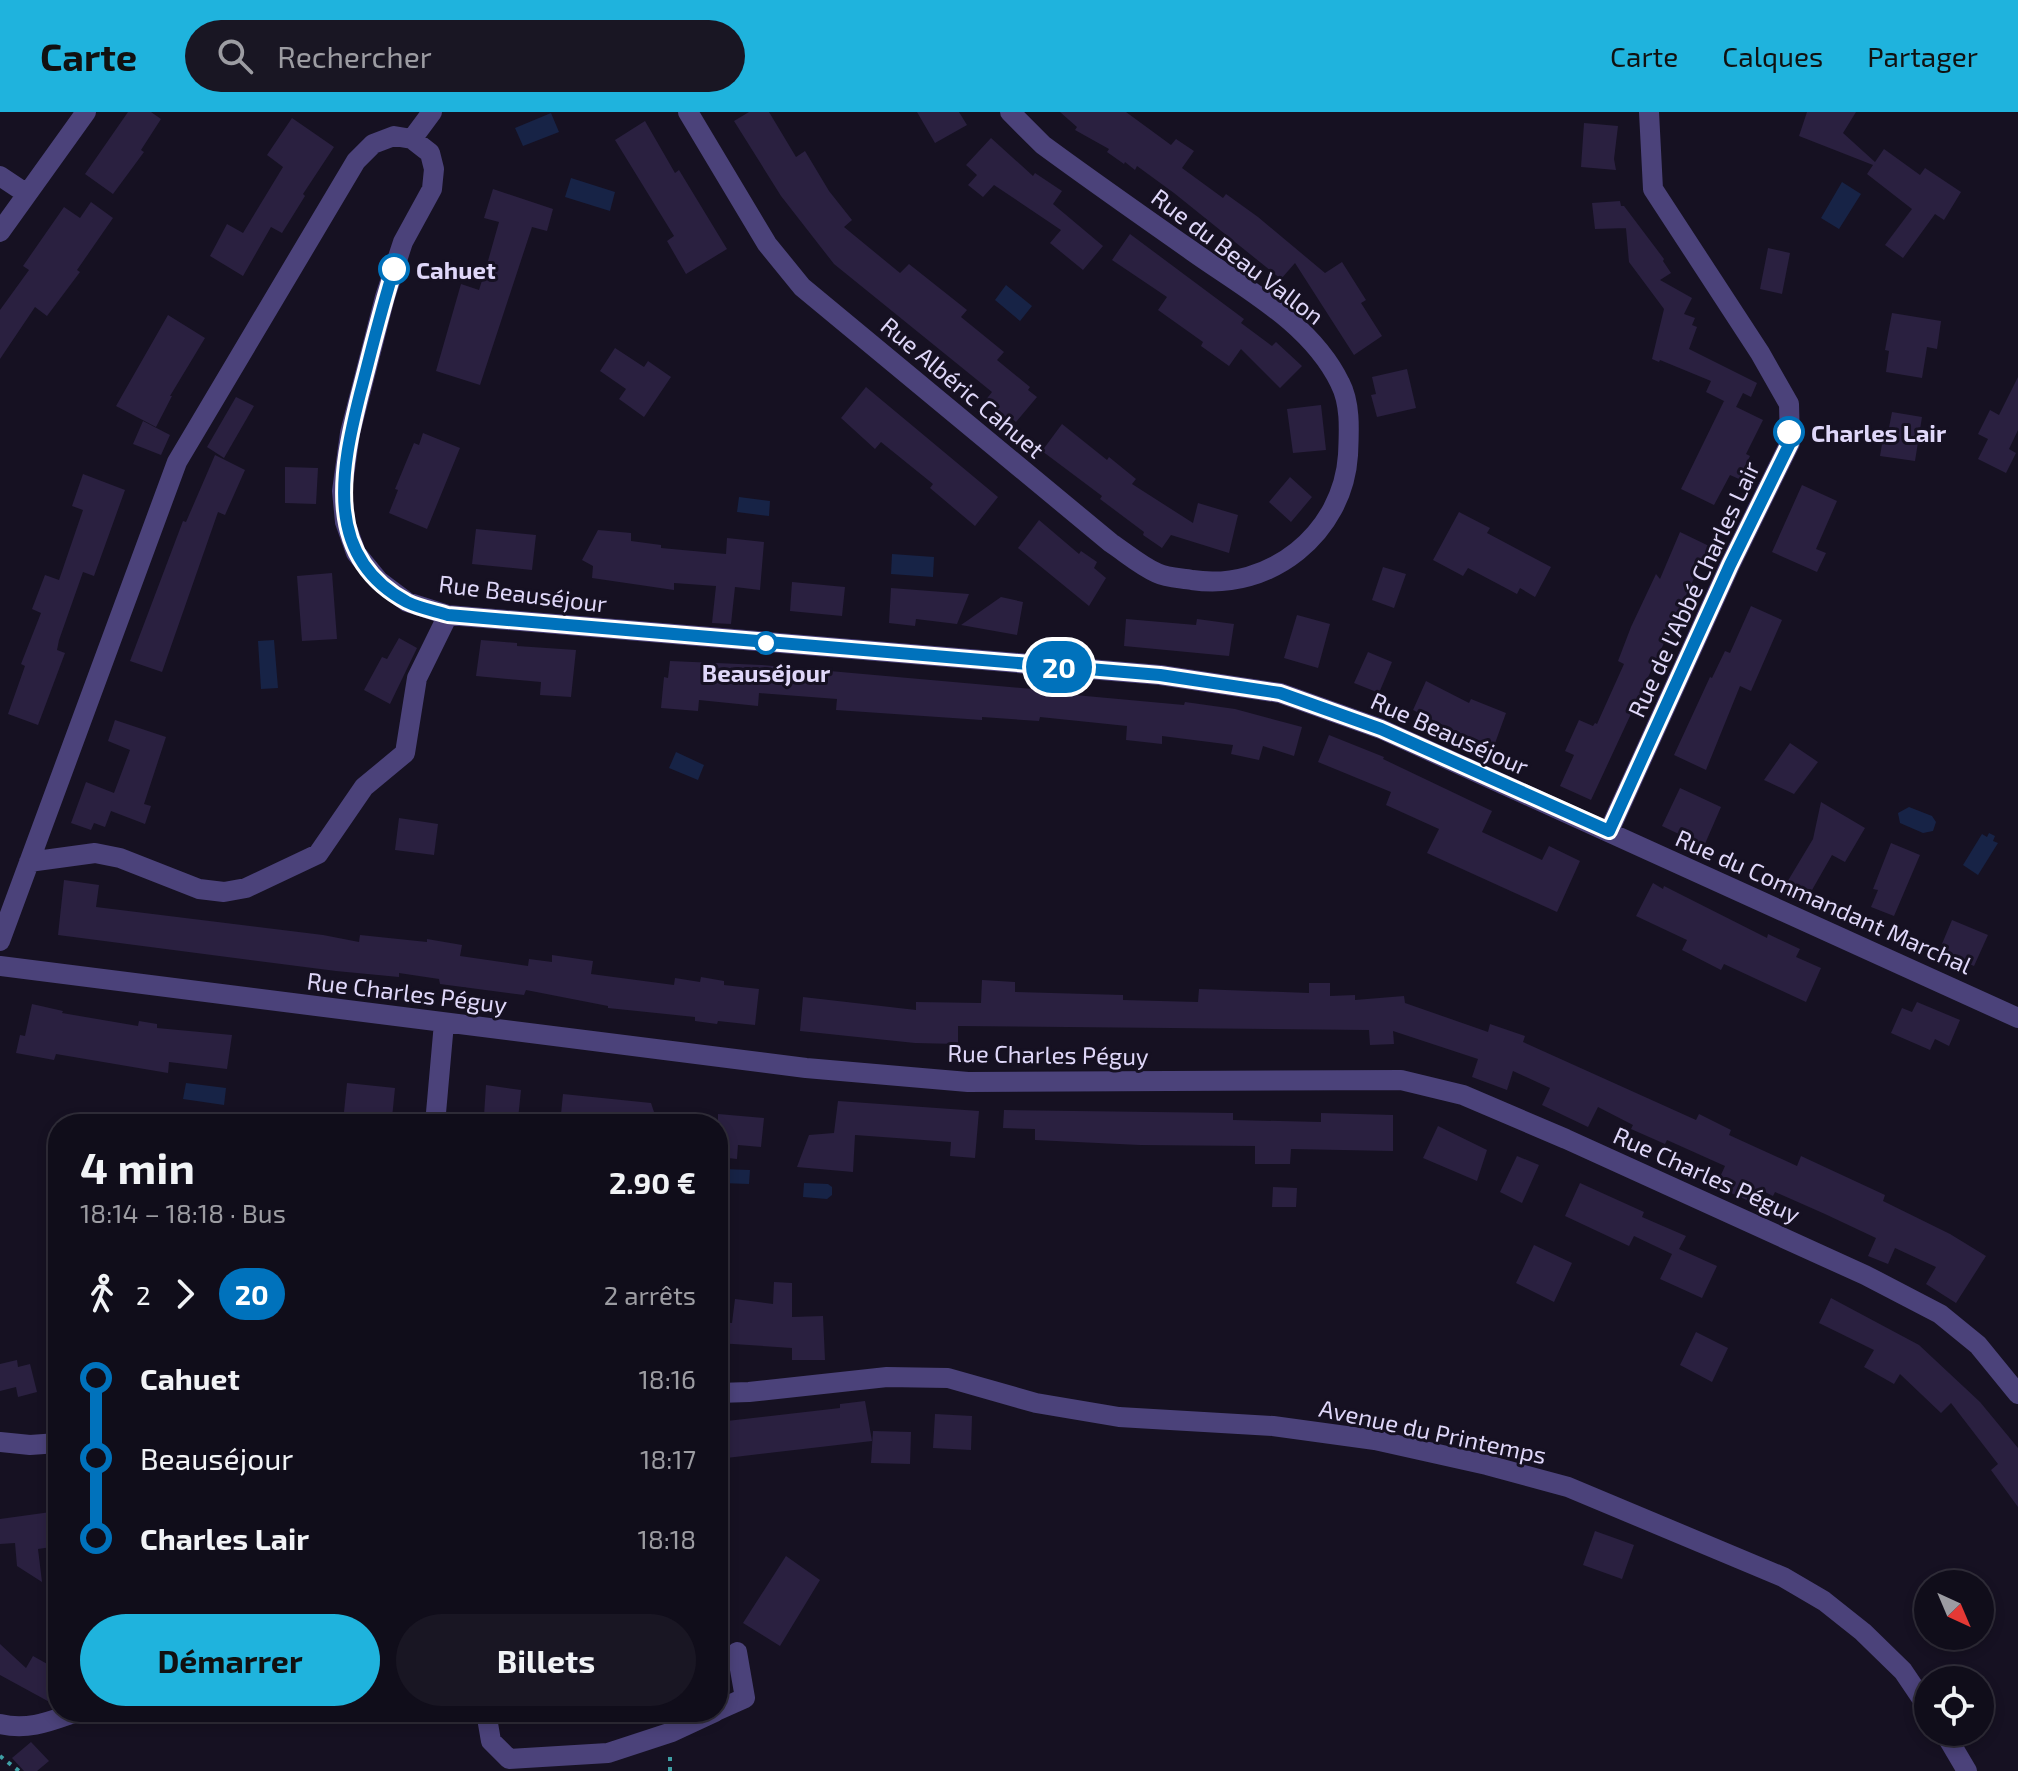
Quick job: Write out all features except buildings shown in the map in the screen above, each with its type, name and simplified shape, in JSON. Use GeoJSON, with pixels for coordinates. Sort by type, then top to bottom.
{"type":"FeatureCollection","features":[{"type":"Feature","properties":{"kind":"street"},"geometry":{"type":"LineString","coordinates":[[0,232],[86,112]]}},
{"type":"Feature","properties":{"kind":"street"},"geometry":{"type":"LineString","coordinates":[[0,941],[7,898],[29,862],[177,462],[356,161],[373,144],[394,136],[412,139],[432,112]]}},
{"type":"Feature","properties":{"kind":"street","name":"Rue Albéric Cahuet"},"geometry":{"type":"LineString","coordinates":[[688,112],[767,244],[802,287],[1111,543],[1158,575],[1205,582],[1248,578],[1282,563]]}},
{"type":"Feature","properties":{"kind":"street","name":"Rue du Beau Vallon"},"geometry":{"type":"LineString","coordinates":[[1010,112],[1043,145],[1281,314],[1319,349],[1342,385],[1350,424],[1346,475],[1331,516],[1308,544],[1282,563]]}},
{"type":"Feature","properties":{"kind":"street","name":"Rue de l'Abbé Charles Lair"},"geometry":{"type":"LineString","coordinates":[[1609,831],[1730,565],[1790,443],[1789,404],[1760,353],[1653,189],[1649,112]]}},
{"type":"Feature","properties":{"kind":"street","name":"Rue Beauséjour"},"geometry":{"type":"LineString","coordinates":[[412,139],[430,153],[434,169],[432,189],[403,242],[385,297],[350,433],[342,491],[345,522],[356,553],[379,581],[407,602],[448,615],[1160,675],[1280,693],[1381,729],[1609,831]]}},
{"type":"Feature","properties":{"kind":"street"},"geometry":{"type":"LineString","coordinates":[[0,176],[27,194]]}},
{"type":"Feature","properties":{"kind":"street"},"geometry":{"type":"LineString","coordinates":[[29,862],[95,853],[120,858],[199,889],[224,892],[246,888],[318,854],[364,787],[405,753],[417,678],[448,615]]}},
{"type":"Feature","properties":{"kind":"street","name":"Rue du Commandant Marchal"},"geometry":{"type":"LineString","coordinates":[[1609,831],[2018,1018]]}},
{"type":"Feature","properties":{"kind":"street","name":"Rue Charles Péguy"},"geometry":{"type":"LineString","coordinates":[[0,966],[806,1068],[968,1082],[1401,1080],[1463,1095],[1865,1275],[1940,1314],[1978,1345],[2018,1394]]}},
{"type":"Feature","properties":{"kind":"street"},"geometry":{"type":"LineString","coordinates":[[436,1114],[444,1023]]}},
{"type":"Feature","properties":{"kind":"street","name":"Avenue du Printemps"},"geometry":{"type":"LineString","coordinates":[[728,1393],[887,1377],[948,1378],[1036,1403],[1105,1414],[1273,1426],[1375,1440],[1487,1465],[1568,1487],[1783,1577],[1824,1601],[1863,1632],[1903,1671],[1914,1687]]}},
{"type":"Feature","properties":{"kind":"street"},"geometry":{"type":"LineString","coordinates":[[0,1442],[48,1444]]}},
{"type":"Feature","properties":{"kind":"street"},"geometry":{"type":"LineString","coordinates":[[728,1706],[745,1698],[737,1652]]}},
{"type":"Feature","properties":{"kind":"street"},"geometry":{"type":"LineString","coordinates":[[0,1724],[14,1728],[48,1722]]}},
{"type":"Feature","properties":{"kind":"street"},"geometry":{"type":"LineString","coordinates":[[488,1722],[491,1741],[509,1759],[608,1753],[693,1722]]}},
{"type":"Feature","properties":{"kind":"street"},"geometry":{"type":"LineString","coordinates":[[1952,1746],[1967,1771]]}},
{"type":"Feature","properties":{"kind":"path"},"geometry":{"type":"LineString","coordinates":[[0,1756],[19,1771]]}},
{"type":"Feature","properties":{"kind":"water"},"geometry":{"type":"Polygon","coordinates":[[[551,113],[559,132],[523,146],[515,128],[551,113]]]}},
{"type":"Feature","properties":{"kind":"water"},"geometry":{"type":"Polygon","coordinates":[[[571,178],[615,192],[610,211],[565,197],[571,178]]]}},
{"type":"Feature","properties":{"kind":"water"},"geometry":{"type":"Polygon","coordinates":[[[1842,182],[1861,194],[1839,229],[1821,218],[1842,182]]]}},
{"type":"Feature","properties":{"kind":"water"},"geometry":{"type":"Polygon","coordinates":[[[1006,285],[1032,306],[1020,321],[995,300],[1006,285]]]}},
{"type":"Feature","properties":{"kind":"water"},"geometry":{"type":"Polygon","coordinates":[[[739,497],[770,501],[769,516],[737,512],[739,497]]]}},
{"type":"Feature","properties":{"kind":"water"},"geometry":{"type":"Polygon","coordinates":[[[892,554],[934,557],[933,577],[891,574],[892,554]]]}},
{"type":"Feature","properties":{"kind":"water"},"geometry":{"type":"Polygon","coordinates":[[[274,640],[278,688],[261,689],[258,641],[274,640]]]}},
{"type":"Feature","properties":{"kind":"water"},"geometry":{"type":"Polygon","coordinates":[[[676,752],[704,765],[698,780],[669,768],[676,752]]]}},
{"type":"Feature","properties":{"kind":"water"},"geometry":{"type":"Polygon","coordinates":[[[1909,807],[1932,816],[1936,822],[1933,831],[1923,833],[1900,823],[1898,813],[1909,807]]]}},
{"type":"Feature","properties":{"kind":"water"},"geometry":{"type":"Polygon","coordinates":[[[1989,833],[1995,836],[1993,841],[1998,843],[1978,875],[1963,865],[1982,834],[1987,837],[1989,833]]]}},
{"type":"Feature","properties":{"kind":"water"},"geometry":{"type":"Polygon","coordinates":[[[186,1083],[226,1088],[224,1105],[183,1099],[186,1083]]]}},
{"type":"Feature","properties":{"kind":"water"},"geometry":{"type":"Polygon","coordinates":[[[728,1169],[750,1170],[749,1184],[728,1183],[728,1169]]]}},
{"type":"Feature","properties":{"kind":"water"},"geometry":{"type":"Polygon","coordinates":[[[804,1183],[828,1184],[832,1187],[832,1195],[827,1199],[803,1197],[804,1183]]]}},
{"type":"Feature","properties":{"kind":"bus line","name":"20"},"geometry":{"type":"LineString","coordinates":[[394,269],[350,433],[342,491],[345,522],[356,553],[379,581],[407,602],[448,615],[1160,675],[1280,693],[1381,729],[1609,831],[1730,565],[1790,443],[1789,432]]}},
{"type":"Feature","properties":{"kind":"place","name":"Cahuet"},"geometry":{"type":"Point","coordinates":[394,269]}},
{"type":"Feature","properties":{"kind":"place","name":"Charles Lair"},"geometry":{"type":"Point","coordinates":[1789,432]}},
{"type":"Feature","properties":{"kind":"place","name":"Beauséjour"},"geometry":{"type":"Point","coordinates":[766,643]}}]}
